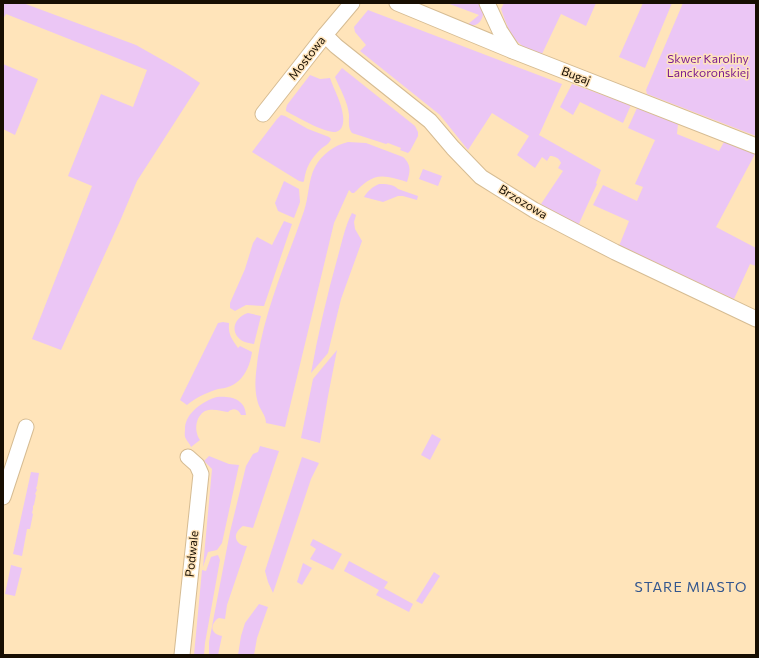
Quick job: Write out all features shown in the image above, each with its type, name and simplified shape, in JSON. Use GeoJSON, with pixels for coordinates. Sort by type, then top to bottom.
{"type":"FeatureCollection","features":[{"type":"Feature","properties":{"kind":"street","name":"Mostowa"},"geometry":{"type":"LineString","coordinates":[[263,114],[352,3]]}},
{"type":"Feature","properties":{"kind":"street","name":"Bugaj"},"geometry":{"type":"LineString","coordinates":[[397,3],[513,52],[756,146]]}},
{"type":"Feature","properties":{"kind":"street"},"geometry":{"type":"LineString","coordinates":[[487,3],[500,31],[513,52]]}},
{"type":"Feature","properties":{"kind":"street","name":"Brzozowa"},"geometry":{"type":"LineString","coordinates":[[325,35],[336,46],[430,121],[481,177],[534,210],[578,233],[756,319]]}},
{"type":"Feature","properties":{"kind":"street"},"geometry":{"type":"LineString","coordinates":[[3,497],[26,427]]}},
{"type":"Feature","properties":{"kind":"street","name":"Podwale"},"geometry":{"type":"LineString","coordinates":[[182,655],[200,474],[198,465],[188,457]]}},
{"type":"Feature","properties":{"kind":"green space"},"geometry":{"type":"Polygon","coordinates":[[[3,3],[23,3],[136,45],[200,83],[137,181],[61,350],[32,339],[92,186],[68,176],[101,94],[133,107],[147,70],[6,14],[3,19],[3,3]]]}},
{"type":"Feature","properties":{"kind":"green space"},"geometry":{"type":"Polygon","coordinates":[[[447,3],[480,4],[483,12],[482,19],[476,25],[467,25],[479,15],[447,3]]]}},
{"type":"Feature","properties":{"kind":"green space"},"geometry":{"type":"Polygon","coordinates":[[[504,3],[596,3],[586,26],[561,14],[542,54],[524,47],[512,35],[501,9],[504,3]]]}},
{"type":"Feature","properties":{"kind":"green space"},"geometry":{"type":"Polygon","coordinates":[[[643,3],[672,3],[645,68],[619,57],[643,3]]]}},
{"type":"Feature","properties":{"kind":"green space","name":"Skwer Karoliny Lanckorońskiej"},"geometry":{"type":"Polygon","coordinates":[[[683,3],[756,3],[756,136],[647,94],[646,90],[683,3]]]}},
{"type":"Feature","properties":{"kind":"green space"},"geometry":{"type":"Polygon","coordinates":[[[368,10],[562,84],[539,135],[601,170],[596,183],[597,184],[577,228],[541,204],[563,171],[558,168],[561,163],[559,160],[550,156],[547,161],[542,157],[535,168],[517,155],[529,136],[492,113],[468,150],[440,115],[360,51],[366,45],[355,32],[354,27],[368,10]]]}},
{"type":"Feature","properties":{"kind":"green space"},"geometry":{"type":"Polygon","coordinates":[[[3,64],[38,79],[15,135],[3,129],[3,64]]]}},
{"type":"Feature","properties":{"kind":"green space"},"geometry":{"type":"Polygon","coordinates":[[[342,68],[415,126],[418,136],[408,153],[400,150],[401,148],[388,143],[386,144],[352,133],[349,127],[347,105],[335,77],[342,68]]]}},
{"type":"Feature","properties":{"kind":"green space"},"geometry":{"type":"Polygon","coordinates":[[[310,75],[320,79],[330,78],[340,101],[343,116],[341,129],[337,132],[317,127],[286,111],[287,105],[310,75]]]}},
{"type":"Feature","properties":{"kind":"green space"},"geometry":{"type":"Polygon","coordinates":[[[572,84],[631,105],[623,123],[580,102],[573,115],[560,107],[572,84]]]}},
{"type":"Feature","properties":{"kind":"green space"},"geometry":{"type":"Polygon","coordinates":[[[637,108],[678,124],[677,134],[719,151],[724,142],[755,154],[716,227],[756,248],[756,266],[750,264],[734,299],[619,246],[629,221],[593,205],[603,185],[637,201],[643,187],[635,184],[655,140],[628,128],[637,108]]]}},
{"type":"Feature","properties":{"kind":"green space"},"geometry":{"type":"Polygon","coordinates":[[[281,115],[331,139],[312,159],[306,171],[303,182],[252,152],[281,115]]]}},
{"type":"Feature","properties":{"kind":"green space"},"geometry":{"type":"Polygon","coordinates":[[[348,142],[366,143],[403,157],[409,166],[407,182],[383,176],[369,180],[354,193],[349,190],[334,223],[285,427],[266,423],[257,399],[255,380],[263,331],[275,290],[304,211],[311,177],[315,167],[321,158],[329,151],[338,145],[348,142]]]}},
{"type":"Feature","properties":{"kind":"green space"},"geometry":{"type":"Polygon","coordinates":[[[423,169],[442,176],[438,186],[419,179],[423,169]]]}},
{"type":"Feature","properties":{"kind":"green space"},"geometry":{"type":"Polygon","coordinates":[[[284,181],[299,189],[300,202],[294,218],[278,211],[275,203],[284,181]]]}},
{"type":"Feature","properties":{"kind":"green space"},"geometry":{"type":"Polygon","coordinates":[[[379,184],[392,185],[398,189],[418,196],[417,200],[398,196],[383,202],[364,197],[370,189],[379,184]]]}},
{"type":"Feature","properties":{"kind":"green space"},"geometry":{"type":"Polygon","coordinates":[[[352,213],[356,215],[354,222],[355,229],[362,241],[341,299],[328,353],[311,373],[330,285],[347,223],[352,213]]]}},
{"type":"Feature","properties":{"kind":"green space"},"geometry":{"type":"Polygon","coordinates":[[[284,221],[292,224],[264,306],[246,305],[235,311],[230,308],[230,303],[245,269],[253,243],[257,237],[272,245],[284,221]]]}},
{"type":"Feature","properties":{"kind":"green space"},"geometry":{"type":"Polygon","coordinates":[[[248,313],[261,316],[254,344],[243,341],[235,333],[235,325],[237,321],[243,315],[248,313]]]}},
{"type":"Feature","properties":{"kind":"green space"},"geometry":{"type":"Polygon","coordinates":[[[218,323],[229,323],[230,334],[238,348],[240,346],[252,352],[250,363],[242,378],[238,382],[226,388],[217,389],[204,394],[187,405],[180,400],[218,323]]]}},
{"type":"Feature","properties":{"kind":"green space"},"geometry":{"type":"Polygon","coordinates":[[[337,350],[320,443],[301,438],[313,379],[337,350]]]}},
{"type":"Feature","properties":{"kind":"green space"},"geometry":{"type":"Polygon","coordinates":[[[217,397],[232,398],[240,402],[243,405],[246,415],[241,415],[236,409],[228,412],[214,410],[205,411],[199,417],[196,424],[197,433],[200,440],[191,447],[185,435],[188,418],[196,408],[206,401],[217,397]]]}},
{"type":"Feature","properties":{"kind":"green space"},"geometry":{"type":"Polygon","coordinates":[[[432,434],[441,439],[430,460],[421,455],[432,434]]]}},
{"type":"Feature","properties":{"kind":"green space"},"geometry":{"type":"Polygon","coordinates":[[[260,446],[279,451],[253,528],[243,526],[236,534],[236,539],[238,542],[241,545],[247,546],[227,605],[225,619],[217,619],[212,627],[216,634],[222,636],[218,655],[209,655],[209,642],[230,532],[246,466],[253,454],[258,452],[260,446]]]}},
{"type":"Feature","properties":{"kind":"green space"},"geometry":{"type":"Polygon","coordinates":[[[209,456],[229,464],[239,465],[222,543],[217,550],[208,552],[203,567],[212,469],[204,461],[209,456]]]}},
{"type":"Feature","properties":{"kind":"green space"},"geometry":{"type":"Polygon","coordinates":[[[302,457],[319,463],[311,479],[273,593],[265,571],[302,457]]]}},
{"type":"Feature","properties":{"kind":"green space"},"geometry":{"type":"Polygon","coordinates":[[[31,472],[39,473],[30,529],[27,529],[22,556],[13,554],[31,472]]]}},
{"type":"Feature","properties":{"kind":"green space"},"geometry":{"type":"Polygon","coordinates":[[[313,539],[342,554],[333,570],[310,559],[316,549],[310,545],[313,539]]]}},
{"type":"Feature","properties":{"kind":"green space"},"geometry":{"type":"Polygon","coordinates":[[[218,555],[220,560],[204,655],[194,655],[202,570],[206,571],[211,557],[218,555]]]}},
{"type":"Feature","properties":{"kind":"green space"},"geometry":{"type":"Polygon","coordinates":[[[349,561],[388,582],[384,588],[413,604],[409,612],[376,595],[379,590],[344,571],[349,561]]]}},
{"type":"Feature","properties":{"kind":"green space"},"geometry":{"type":"Polygon","coordinates":[[[303,563],[312,568],[302,585],[297,582],[303,563]]]}},
{"type":"Feature","properties":{"kind":"green space"},"geometry":{"type":"Polygon","coordinates":[[[11,565],[22,568],[15,596],[5,594],[11,565]]]}},
{"type":"Feature","properties":{"kind":"green space"},"geometry":{"type":"Polygon","coordinates":[[[434,572],[440,576],[422,604],[416,601],[434,572]]]}},
{"type":"Feature","properties":{"kind":"green space"},"geometry":{"type":"Polygon","coordinates":[[[259,604],[268,607],[257,638],[254,655],[238,655],[245,623],[259,604]]]}},
{"type":"Feature","properties":{"kind":"district","name":"STARE MIASTO"},"geometry":{"type":"Point","coordinates":[691,587]}}]}
